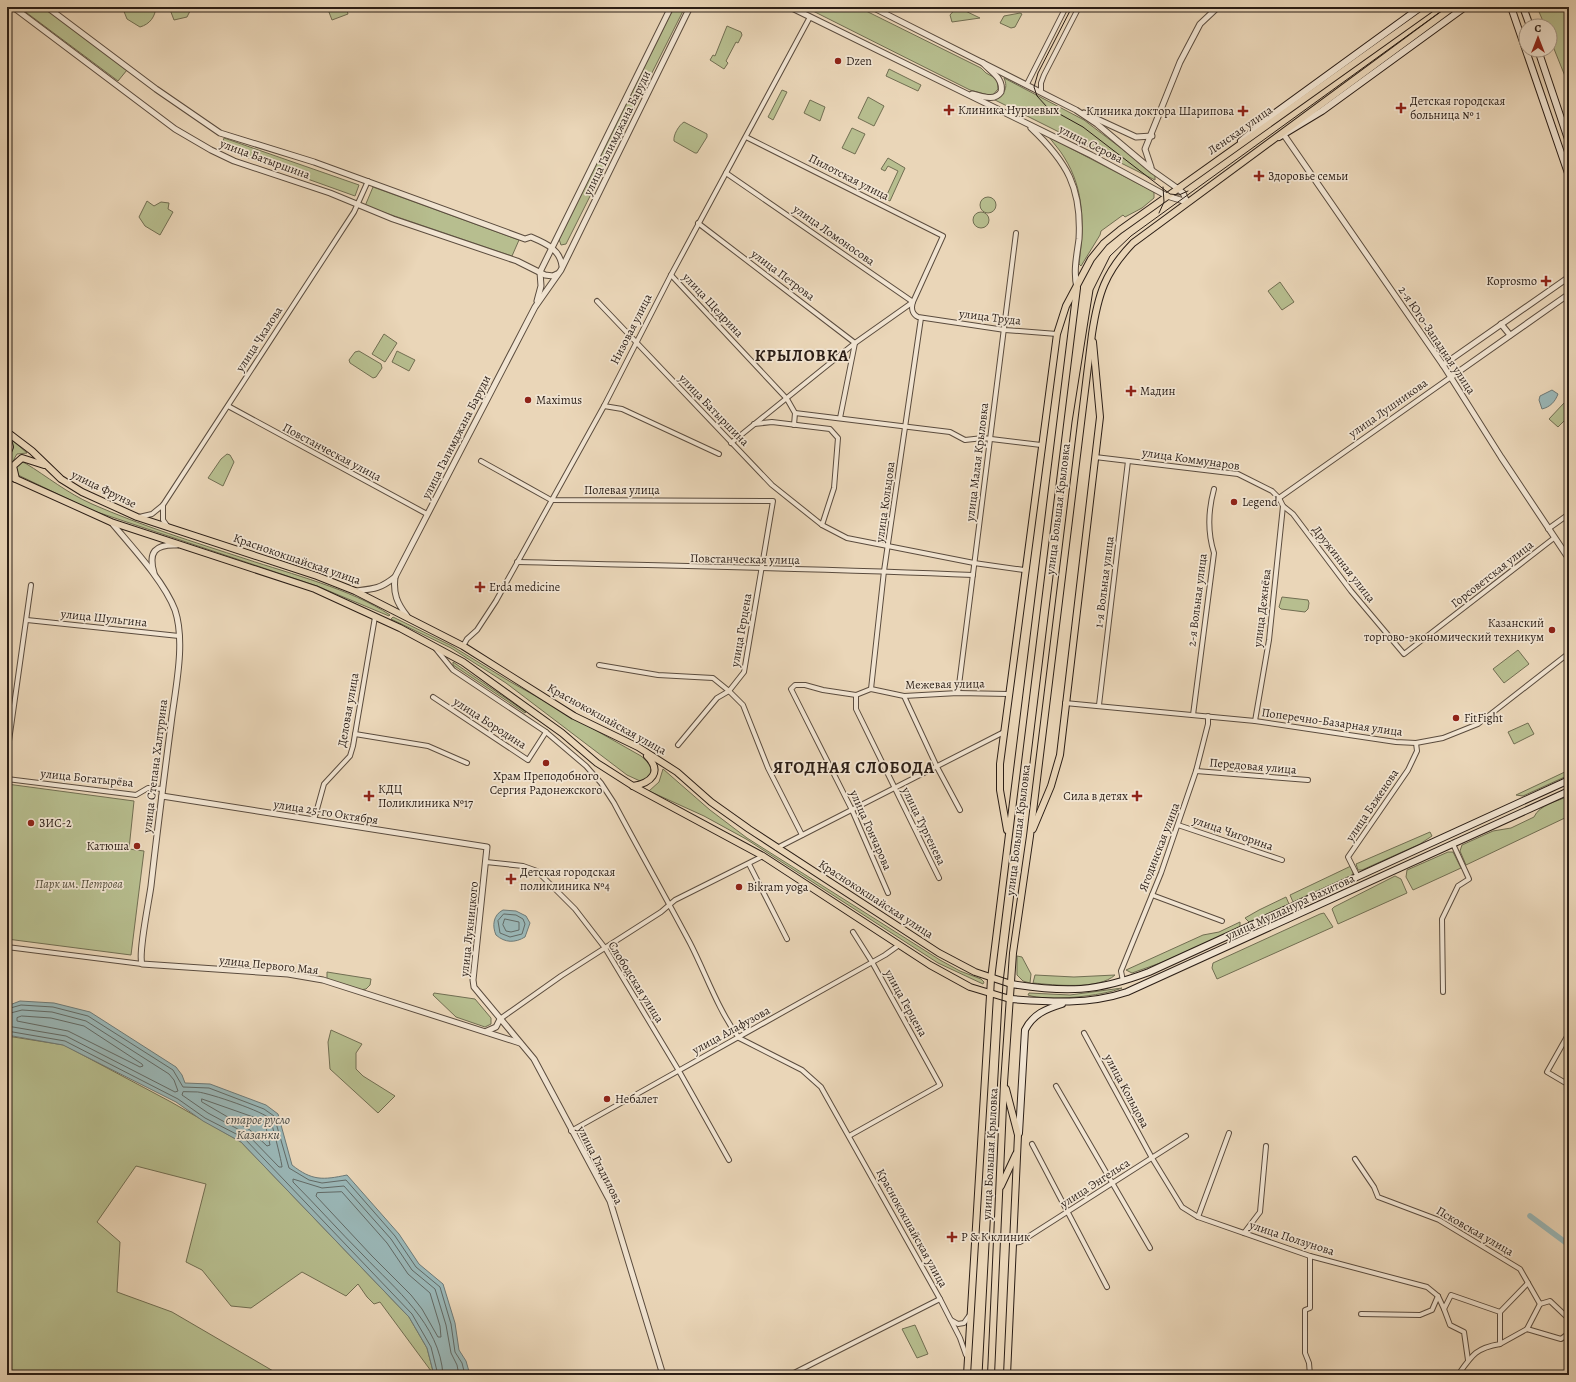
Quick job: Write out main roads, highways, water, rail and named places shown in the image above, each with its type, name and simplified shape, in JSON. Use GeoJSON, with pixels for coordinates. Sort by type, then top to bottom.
{"type":"FeatureCollection","features":[{"type":"Feature","properties":{"kind":"main road"},"geometry":{"type":"LineString","coordinates":[[1227,153],[1271,116],[1421,7]]}},
{"type":"Feature","properties":{"kind":"main road","name":"Ленская улица"},"geometry":{"type":"LineString","coordinates":[[1077,288],[1091,259],[1104,243],[1120,230],[1433,7]]}},
{"type":"Feature","properties":{"kind":"main road"},"geometry":{"type":"LineString","coordinates":[[1273,141],[1453,7]]}},
{"type":"Feature","properties":{"kind":"main road"},"geometry":{"type":"LineString","coordinates":[[1273,141],[1322,111],[1465,7]]}},
{"type":"Feature","properties":{"kind":"main road"},"geometry":{"type":"LineString","coordinates":[[1511,7],[1569,176]]}},
{"type":"Feature","properties":{"kind":"main road"},"geometry":{"type":"LineString","coordinates":[[1523,7],[1527,18]]}},
{"type":"Feature","properties":{"kind":"main road"},"geometry":{"type":"LineString","coordinates":[[1541,58],[1569,142]]}},
{"type":"Feature","properties":{"kind":"main road","name":"улица Большая Крыловка"},"geometry":{"type":"LineString","coordinates":[[991,1375],[1004,1083],[1014,953],[1030,836],[1092,334],[1101,291],[1110,269],[1133,243],[1187,202],[1273,141]]}},
{"type":"Feature","properties":{"kind":"main road"},"geometry":{"type":"LineString","coordinates":[[1008,834],[1000,781],[1008,694],[1057,334],[1066,306],[1077,288]]}},
{"type":"Feature","properties":{"kind":"main road","name":"улица Большая Крыловка"},"geometry":{"type":"LineString","coordinates":[[968,1360],[991,979],[1077,288]]}},
{"type":"Feature","properties":{"kind":"main road"},"geometry":{"type":"LineString","coordinates":[[1030,836],[1058,764],[1100,410],[1092,334]]}},
{"type":"Feature","properties":{"kind":"main road","name":"улица Фрунзе"},"geometry":{"type":"LineString","coordinates":[[7,432],[32,451],[45,466],[60,479],[82,492],[137,517]]}},
{"type":"Feature","properties":{"kind":"main road"},"geometry":{"type":"LineString","coordinates":[[7,436],[10,447],[7,454]]}},
{"type":"Feature","properties":{"kind":"main road"},"geometry":{"type":"LineString","coordinates":[[16,479],[13,466],[22,458],[28,458],[45,466]]}},
{"type":"Feature","properties":{"kind":"main road","name":"Краснококшайская улица"},"geometry":{"type":"LineString","coordinates":[[7,475],[111,522],[315,589],[435,647],[463,662],[562,733],[597,763],[633,786],[763,856],[930,965],[970,987],[1010,999]]}},
{"type":"Feature","properties":{"kind":"main road","name":"Краснококшайская улица"},"geometry":{"type":"LineString","coordinates":[[137,517],[317,576],[356,591],[407,616],[463,646],[574,716],[638,747],[677,772],[711,802],[777,848],[938,953],[961,966],[991,979],[1011,984]]}},
{"type":"Feature","properties":{"kind":"main road"},"geometry":{"type":"LineString","coordinates":[[633,786],[647,783],[655,771],[652,760],[638,747]]}},
{"type":"Feature","properties":{"kind":"main road","name":"улица Мулланура Вахитова"},"geometry":{"type":"LineString","coordinates":[[1011,984],[1050,990],[1071,990],[1092,989],[1123,982],[1149,972],[1569,780]]}},
{"type":"Feature","properties":{"kind":"main road","name":"улица Мулланура Вахитова"},"geometry":{"type":"LineString","coordinates":[[1010,999],[1067,1003],[1092,1001],[1127,992],[1569,792]]}},
{"type":"Feature","properties":{"kind":"main road"},"geometry":{"type":"LineString","coordinates":[[1007,1375],[1018,1135],[1025,1030],[1029,1022],[1041,1012],[1067,1003]]}},
{"type":"Feature","properties":{"kind":"main road"},"geometry":{"type":"LineString","coordinates":[[1004,1083],[1018,1135]]}},
{"type":"Feature","properties":{"kind":"main road"},"geometry":{"type":"LineString","coordinates":[[1000,1189],[1018,1151]]}},
{"type":"Feature","properties":{"kind":"main road","name":"Краснококшайская улица"},"geometry":{"type":"LineString","coordinates":[[967,1375],[968,1360]]}},
{"type":"Feature","properties":{"kind":"water"},"geometry":{"type":"Polygon","coordinates":[[[1552,390],[1558,394],[1557,397],[1554,402],[1542,409],[1539,400],[1540,396],[1552,390]]]}},
{"type":"Feature","properties":{"kind":"water"},"geometry":{"type":"Polygon","coordinates":[[[503,910],[516,911],[526,916],[530,923],[525,937],[514,941],[506,941],[496,935],[494,921],[497,915],[503,910]]]}},
{"type":"Feature","properties":{"kind":"water","name":"старое русло Казанки"},"geometry":{"type":"Polygon","coordinates":[[[20,1001],[54,1003],[90,1012],[176,1067],[182,1075],[185,1083],[210,1084],[266,1105],[278,1114],[292,1165],[312,1177],[331,1178],[347,1175],[399,1234],[419,1264],[443,1284],[455,1323],[459,1350],[466,1361],[470,1375],[434,1375],[427,1348],[409,1317],[241,1142],[203,1121],[176,1102],[63,1045],[7,1035],[7,1006],[20,1001]]]}},
{"type":"Feature","properties":{"kind":"waterway"},"geometry":{"type":"LineString","coordinates":[[1530,1216],[1569,1245]]}},
{"type":"Feature","properties":{"kind":"tram line"},"geometry":{"type":"LineString","coordinates":[[1072,7],[1038,73],[1034,87],[1037,96],[1047,107],[1083,127],[1170,194],[1179,195],[1188,191]]}},
{"type":"Feature","properties":{"kind":"tram line"},"geometry":{"type":"LineString","coordinates":[[982,1375],[1003,982],[1072,422],[1093,290],[1110,256],[1131,236],[1447,7]]}},
{"type":"Feature","properties":{"kind":"tram line"},"geometry":{"type":"LineString","coordinates":[[1159,213],[1164,202],[1163,187]]}},
{"type":"Feature","properties":{"kind":"place","name":"Dzen"},"geometry":{"type":"Point","coordinates":[838,61]}},
{"type":"Feature","properties":{"kind":"place","name":"Детская городская больница № 1"},"geometry":{"type":"Point","coordinates":[1401,108]}},
{"type":"Feature","properties":{"kind":"place","name":"Клиника Нуриевых"},"geometry":{"type":"Point","coordinates":[949,110]}},
{"type":"Feature","properties":{"kind":"place","name":"Клиника доктора Шарипова"},"geometry":{"type":"Point","coordinates":[1243,111]}},
{"type":"Feature","properties":{"kind":"place","name":"Здоровье семьи"},"geometry":{"type":"Point","coordinates":[1259,176]}},
{"type":"Feature","properties":{"kind":"place","name":"Koprosmo"},"geometry":{"type":"Point","coordinates":[1546,281]}},
{"type":"Feature","properties":{"kind":"place","name":"Мадин"},"geometry":{"type":"Point","coordinates":[1131,391]}},
{"type":"Feature","properties":{"kind":"place","name":"Maximus"},"geometry":{"type":"Point","coordinates":[528,400]}},
{"type":"Feature","properties":{"kind":"place","name":"Legend"},"geometry":{"type":"Point","coordinates":[1234,502]}},
{"type":"Feature","properties":{"kind":"place","name":"Erda medicine"},"geometry":{"type":"Point","coordinates":[480,587]}},
{"type":"Feature","properties":{"kind":"place","name":"Казанский торгово-экономический техникум"},"geometry":{"type":"Point","coordinates":[1552,630]}},
{"type":"Feature","properties":{"kind":"place","name":"FitFight"},"geometry":{"type":"Point","coordinates":[1456,718]}},
{"type":"Feature","properties":{"kind":"place","name":"Храм Преподобного Сергия Радонежского"},"geometry":{"type":"Point","coordinates":[546,763]}},
{"type":"Feature","properties":{"kind":"place","name":"КДЦ Поликлиника №17"},"geometry":{"type":"Point","coordinates":[369,796]}},
{"type":"Feature","properties":{"kind":"place","name":"Сила в детях"},"geometry":{"type":"Point","coordinates":[1137,796]}},
{"type":"Feature","properties":{"kind":"place","name":"ЗИС-2"},"geometry":{"type":"Point","coordinates":[31,823]}},
{"type":"Feature","properties":{"kind":"place","name":"Катюша"},"geometry":{"type":"Point","coordinates":[137,846]}},
{"type":"Feature","properties":{"kind":"place","name":"Детская городская поликлиника №4"},"geometry":{"type":"Point","coordinates":[511,879]}},
{"type":"Feature","properties":{"kind":"place","name":"Bikram yoga"},"geometry":{"type":"Point","coordinates":[739,887]}},
{"type":"Feature","properties":{"kind":"place","name":"Небалет"},"geometry":{"type":"Point","coordinates":[607,1099]}},
{"type":"Feature","properties":{"kind":"place","name":"Р & К клиник"},"geometry":{"type":"Point","coordinates":[952,1237]}},
{"type":"Feature","properties":{"kind":"district","name":"КРЫЛОВКА"},"geometry":{"type":"Point","coordinates":[802,356]}},
{"type":"Feature","properties":{"kind":"district","name":"ЯГОДНАЯ СЛОБОДА"},"geometry":{"type":"Point","coordinates":[854,768]}},
{"type":"Feature","properties":{"kind":"park label","name":"Парк им. Петрова"},"geometry":{"type":"Point","coordinates":[79,884]}}]}
